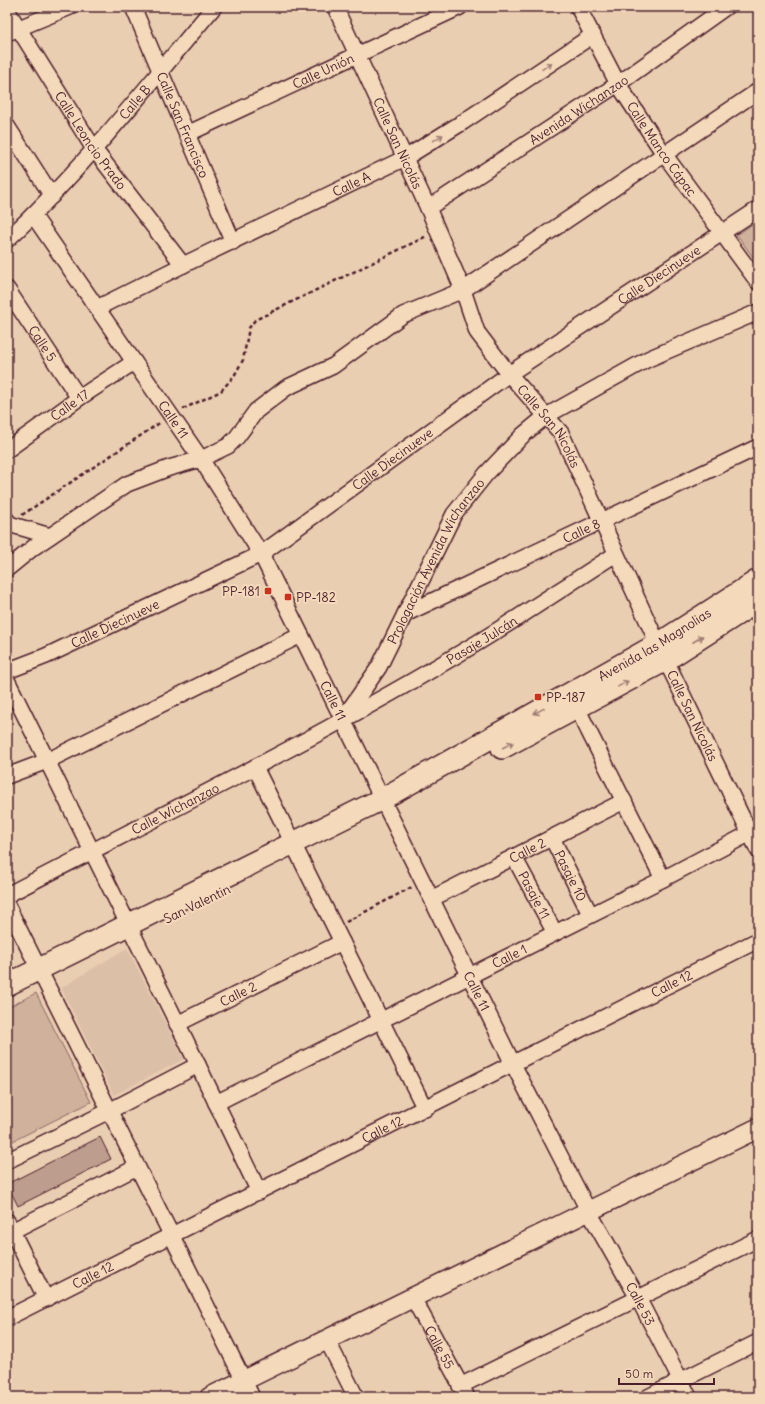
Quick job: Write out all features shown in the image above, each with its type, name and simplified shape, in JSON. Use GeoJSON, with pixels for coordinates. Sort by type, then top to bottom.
{"type":"FeatureCollection","features":[{"type":"Feature","properties":{"kind":"main road","name":"Avenida las Magnolias"},"geometry":{"type":"LineString","coordinates":[[384,804],[577,708],[662,652],[758,580]]}},
{"type":"Feature","properties":{"kind":"main road","name":"Avenida las Magnolias"},"geometry":{"type":"LineString","coordinates":[[384,804],[662,652],[755,610]]}},
{"type":"Feature","properties":{"kind":"main road","name":"San Valentin"},"geometry":{"type":"LineString","coordinates":[[7,985],[42,974],[384,804]]}},
{"type":"Feature","properties":{"kind":"main road","name":"San Valentin"},"geometry":{"type":"LineString","coordinates":[[7,998],[42,974]]}},
{"type":"Feature","properties":{"kind":"street"},"geometry":{"type":"LineString","coordinates":[[13,30],[70,7]]}},
{"type":"Feature","properties":{"kind":"street","name":"Calle San Francisco"},"geometry":{"type":"LineString","coordinates":[[133,7],[233,242]]}},
{"type":"Feature","properties":{"kind":"street","name":"Calle B"},"geometry":{"type":"LineString","coordinates":[[7,240],[52,196],[94,150],[214,7]]}},
{"type":"Feature","properties":{"kind":"street","name":"Calle San Nicolás"},"geometry":{"type":"LineString","coordinates":[[335,7],[428,208],[464,290],[477,332],[509,374],[561,433],[662,652],[754,831],[758,850]]}},
{"type":"Feature","properties":{"kind":"street","name":"Calle Manco Cápac"},"geometry":{"type":"LineString","coordinates":[[578,7],[618,84],[664,154],[758,282]]}},
{"type":"Feature","properties":{"kind":"street","name":"Avenida Wichanzao"},"geometry":{"type":"LineString","coordinates":[[428,208],[618,84],[726,7]]}},
{"type":"Feature","properties":{"kind":"street","name":"Calle Unión"},"geometry":{"type":"LineString","coordinates":[[187,134],[357,56],[454,8]]}},
{"type":"Feature","properties":{"kind":"street","name":"Calle Leoncio Prado"},"geometry":{"type":"LineString","coordinates":[[7,10],[13,30],[94,150],[183,265]]}},
{"type":"Feature","properties":{"kind":"street","name":"Calle A"},"geometry":{"type":"LineString","coordinates":[[97,308],[405,158],[463,122],[593,35]]}},
{"type":"Feature","properties":{"kind":"street"},"geometry":{"type":"LineString","coordinates":[[7,569],[34,547],[127,484],[169,468],[201,459],[228,446],[236,438],[256,411],[286,388],[333,366],[403,315],[464,290],[758,91]]}},
{"type":"Feature","properties":{"kind":"street"},"geometry":{"type":"LineString","coordinates":[[7,126],[52,196]]}},
{"type":"Feature","properties":{"kind":"street","name":"Calle Diecinueve"},"geometry":{"type":"LineString","coordinates":[[7,671],[46,656],[261,554],[509,374],[758,209]]}},
{"type":"Feature","properties":{"kind":"street","name":"Calle 11"},"geometry":{"type":"LineString","coordinates":[[33,215],[201,459],[261,554],[469,976],[589,1212]]}},
{"type":"Feature","properties":{"kind":"street","name":"Calle 5"},"geometry":{"type":"LineString","coordinates":[[7,289],[79,398]]}},
{"type":"Feature","properties":{"kind":"street","name":"Prologación Avenida Wichanzao"},"geometry":{"type":"LineString","coordinates":[[343,720],[379,668],[454,514],[486,474],[523,435],[546,416],[648,359],[758,312]]}},
{"type":"Feature","properties":{"kind":"street","name":"Calle 17"},"geometry":{"type":"LineString","coordinates":[[7,450],[79,398],[134,362]]}},
{"type":"Feature","properties":{"kind":"street","name":"Calle 8"},"geometry":{"type":"LineString","coordinates":[[405,614],[758,447]]}},
{"type":"Feature","properties":{"kind":"street"},"geometry":{"type":"LineString","coordinates":[[8,525],[50,536]]}},
{"type":"Feature","properties":{"kind":"street","name":"Pasaje Julcán"},"geometry":{"type":"LineString","coordinates":[[343,720],[478,642],[616,554]]}},
{"type":"Feature","properties":{"kind":"street"},"geometry":{"type":"LineString","coordinates":[[7,776],[47,760],[301,635]]}},
{"type":"Feature","properties":{"kind":"street"},"geometry":{"type":"LineString","coordinates":[[7,680],[198,1065],[259,1192]]}},
{"type":"Feature","properties":{"kind":"street"},"geometry":{"type":"LineString","coordinates":[[577,708],[663,879]]}},
{"type":"Feature","properties":{"kind":"street","name":"Calle Wichanzao"},"geometry":{"type":"LineString","coordinates":[[7,895],[343,720]]}},
{"type":"Feature","properties":{"kind":"street"},"geometry":{"type":"LineString","coordinates":[[255,767],[425,1109]]}},
{"type":"Feature","properties":{"kind":"street","name":"Calle 2"},"geometry":{"type":"LineString","coordinates":[[431,899],[624,801]]}},
{"type":"Feature","properties":{"kind":"street","name":"Calle 1"},"geometry":{"type":"LineString","coordinates":[[216,1103],[590,914],[663,879],[754,831]]}},
{"type":"Feature","properties":{"kind":"street","name":"Pasaje 10"},"geometry":{"type":"LineString","coordinates":[[552,838],[590,914]]}},
{"type":"Feature","properties":{"kind":"street","name":"Pasaje 11"},"geometry":{"type":"LineString","coordinates":[[514,857],[555,933]]}},
{"type":"Feature","properties":{"kind":"street"},"geometry":{"type":"LineString","coordinates":[[7,905],[252,1397]]}},
{"type":"Feature","properties":{"kind":"street","name":"Calle 12"},"geometry":{"type":"LineString","coordinates":[[7,1318],[425,1109],[758,940]]}},
{"type":"Feature","properties":{"kind":"street","name":"Calle 2"},"geometry":{"type":"LineString","coordinates":[[177,1024],[342,942]]}},
{"type":"Feature","properties":{"kind":"street"},"geometry":{"type":"LineString","coordinates":[[7,1161],[198,1065]]}},
{"type":"Feature","properties":{"kind":"street"},"geometry":{"type":"LineString","coordinates":[[210,1397],[758,1128]]}},
{"type":"Feature","properties":{"kind":"street"},"geometry":{"type":"LineString","coordinates":[[46,1299],[9,1226],[137,1167]]}},
{"type":"Feature","properties":{"kind":"street","name":"Calle 53"},"geometry":{"type":"LineString","coordinates":[[589,1212],[638,1298],[689,1397]]}},
{"type":"Feature","properties":{"kind":"street"},"geometry":{"type":"LineString","coordinates":[[464,1391],[638,1298],[758,1239]]}},
{"type":"Feature","properties":{"kind":"street","name":"Calle 55"},"geometry":{"type":"LineString","coordinates":[[413,1298],[464,1391]]}},
{"type":"Feature","properties":{"kind":"street"},"geometry":{"type":"LineString","coordinates":[[327,1340],[356,1397]]}},
{"type":"Feature","properties":{"kind":"street"},"geometry":{"type":"LineString","coordinates":[[648,1397],[758,1342]]}},
{"type":"Feature","properties":{"kind":"path"},"geometry":{"type":"LineString","coordinates":[[8,525],[170,415],[222,391],[234,376],[243,360],[249,328],[255,320],[438,231]]}},
{"type":"Feature","properties":{"kind":"path"},"geometry":{"type":"LineString","coordinates":[[335,928],[423,881]]}},
{"type":"Feature","properties":{"kind":"shaded area"},"geometry":{"type":"Polygon","coordinates":[[[758,220],[758,264],[737,235],[758,220]]]}},
{"type":"Feature","properties":{"kind":"shaded area"},"geometry":{"type":"Polygon","coordinates":[[[127,948],[184,1059],[114,1095],[61,988],[127,948]]]}},
{"type":"Feature","properties":{"kind":"shaded area"},"geometry":{"type":"Polygon","coordinates":[[[36,993],[91,1102],[7,1144],[7,1008],[36,993]]]}},
{"type":"Feature","properties":{"kind":"building"},"geometry":{"type":"Polygon","coordinates":[[[100,1137],[111,1159],[18,1206],[7,1184],[100,1137]]]}},
{"type":"Feature","properties":{"kind":"place","name":"PP-181"},"geometry":{"type":"Point","coordinates":[268,591]}},
{"type":"Feature","properties":{"kind":"place","name":"PP-182"},"geometry":{"type":"Point","coordinates":[288,597]}},
{"type":"Feature","properties":{"kind":"place","name":"PP-187"},"geometry":{"type":"Point","coordinates":[538,697]}}]}
